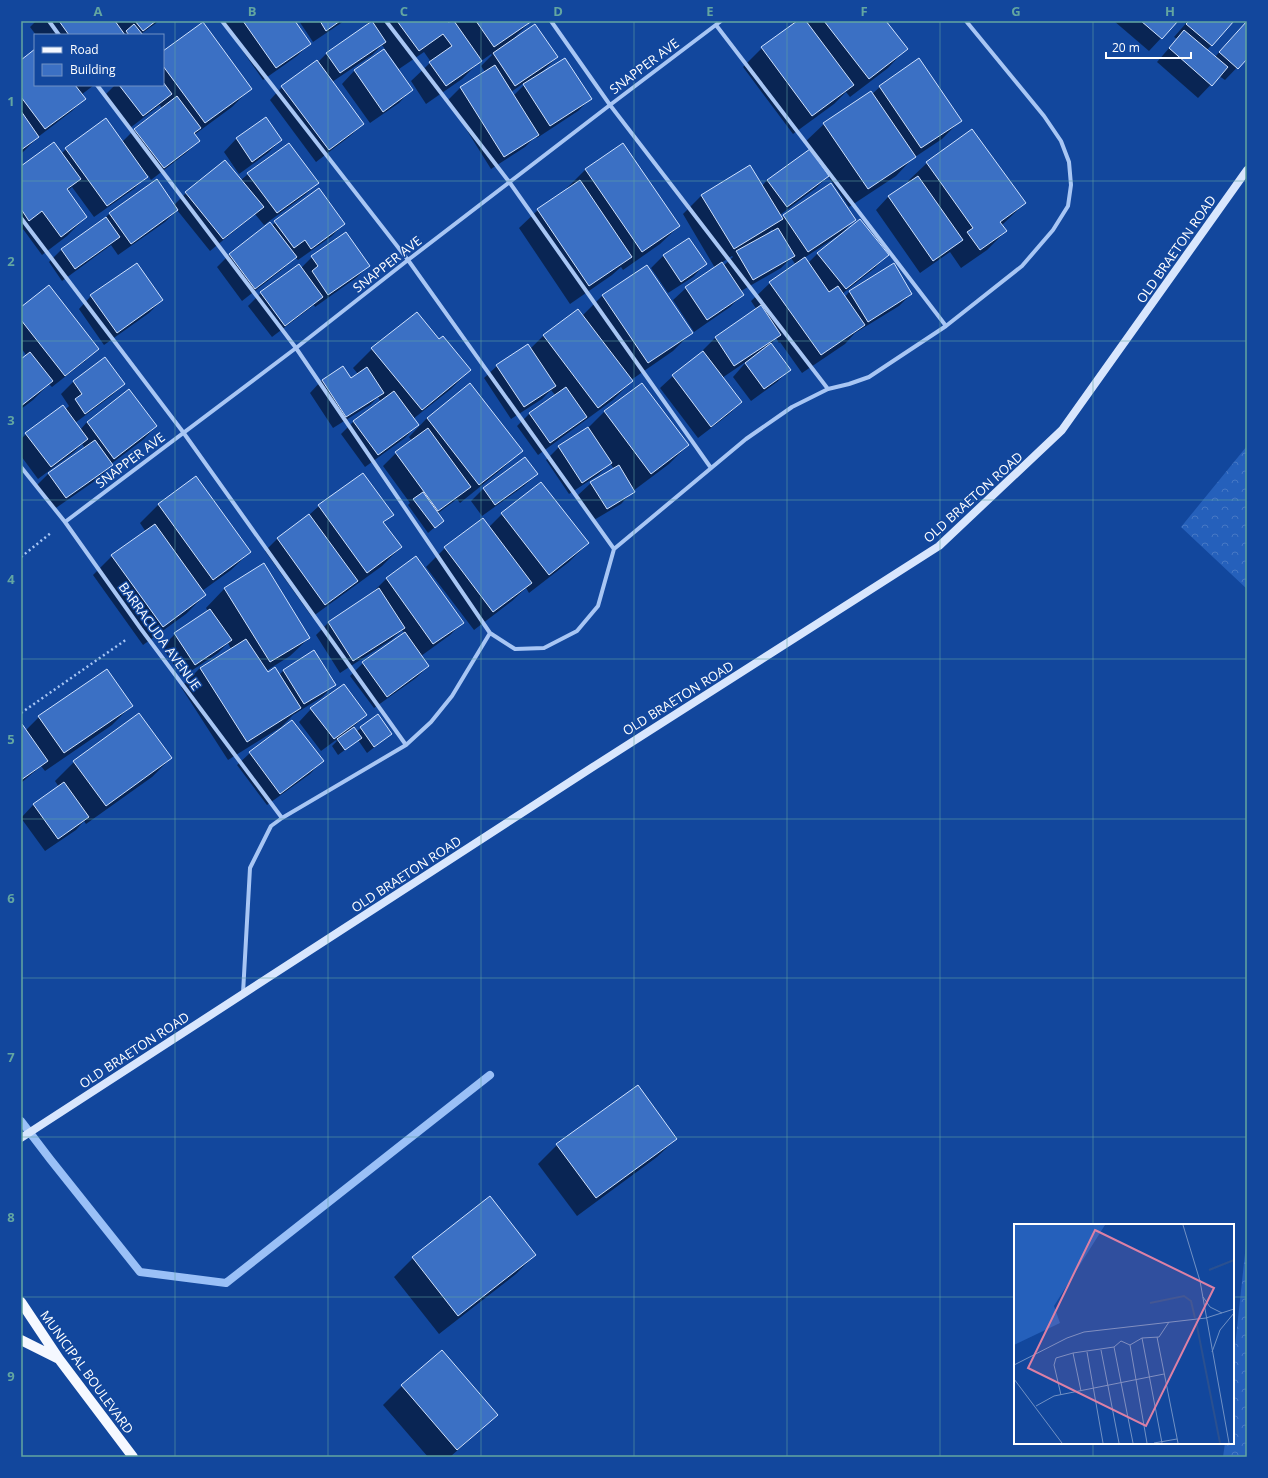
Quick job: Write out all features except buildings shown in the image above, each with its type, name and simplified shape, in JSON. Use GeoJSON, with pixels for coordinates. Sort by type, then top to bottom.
{"type":"FeatureCollection","features":[{"type":"Feature","properties":{"kind":"main road","name":"MUNICIPAL BOULEVARD"},"geometry":{"type":"LineString","coordinates":[[21,1302],[59,1359],[133,1457]]}},
{"type":"Feature","properties":{"kind":"main road"},"geometry":{"type":"LineString","coordinates":[[21,1340],[59,1359]]}},
{"type":"Feature","properties":{"kind":"street"},"geometry":{"type":"LineString","coordinates":[[49,21],[58,34]]}},
{"type":"Feature","properties":{"kind":"street"},"geometry":{"type":"LineString","coordinates":[[222,21],[408,260],[614,549]]}},
{"type":"Feature","properties":{"kind":"street"},"geometry":{"type":"LineString","coordinates":[[386,21],[510,183],[711,468]]}},
{"type":"Feature","properties":{"kind":"street"},"geometry":{"type":"LineString","coordinates":[[551,21],[610,104],[828,389]]}},
{"type":"Feature","properties":{"kind":"street","name":"SNAPPER AVE"},"geometry":{"type":"LineString","coordinates":[[65,522],[296,348],[610,104],[722,21]]}},
{"type":"Feature","properties":{"kind":"street"},"geometry":{"type":"LineString","coordinates":[[98,86],[296,348],[490,633],[515,649],[544,648],[577,632],[598,606],[614,549],[746,439],[792,407],[828,389],[869,377],[946,326],[1022,266],[1053,230],[1068,206],[1071,185],[1069,162],[1061,141],[1044,116],[966,21]]}},
{"type":"Feature","properties":{"kind":"street"},"geometry":{"type":"LineString","coordinates":[[716,25],[946,326]]}},
{"type":"Feature","properties":{"kind":"street","name":"OLD BRAETON ROAD"},"geometry":{"type":"LineString","coordinates":[[21,1138],[583,773],[939,546],[1062,430],[1247,170]]}},
{"type":"Feature","properties":{"kind":"street"},"geometry":{"type":"LineString","coordinates":[[21,218],[184,432],[406,745]]}},
{"type":"Feature","properties":{"kind":"street","name":"BARRACUDA AVENUE"},"geometry":{"type":"LineString","coordinates":[[21,467],[65,522],[141,629],[282,818]]}},
{"type":"Feature","properties":{"kind":"street"},"geometry":{"type":"LineString","coordinates":[[243,994],[250,868],[271,826],[282,818],[406,745],[431,722],[452,696],[490,633]]}},
{"type":"Feature","properties":{"kind":"path"},"geometry":{"type":"LineString","coordinates":[[21,557],[65,522]]}},
{"type":"Feature","properties":{"kind":"path"},"geometry":{"type":"LineString","coordinates":[[21,713],[141,629]]}},
{"type":"Feature","properties":{"kind":"green space"},"geometry":{"type":"Polygon","coordinates":[[[1247,446],[1247,589],[1181,527],[1247,446]]]}},
{"type":"Feature","properties":{"kind":"green space"},"geometry":{"type":"Polygon","coordinates":[[[1247,1235],[1247,1457],[1223,1457],[1225,1444],[1234,1444],[1234,1356],[1247,1235]]]}},
{"type":"Feature","properties":{"kind":"waterway"},"geometry":{"type":"LineString","coordinates":[[21,1121],[140,1272],[226,1283],[490,1075]]}}]}
